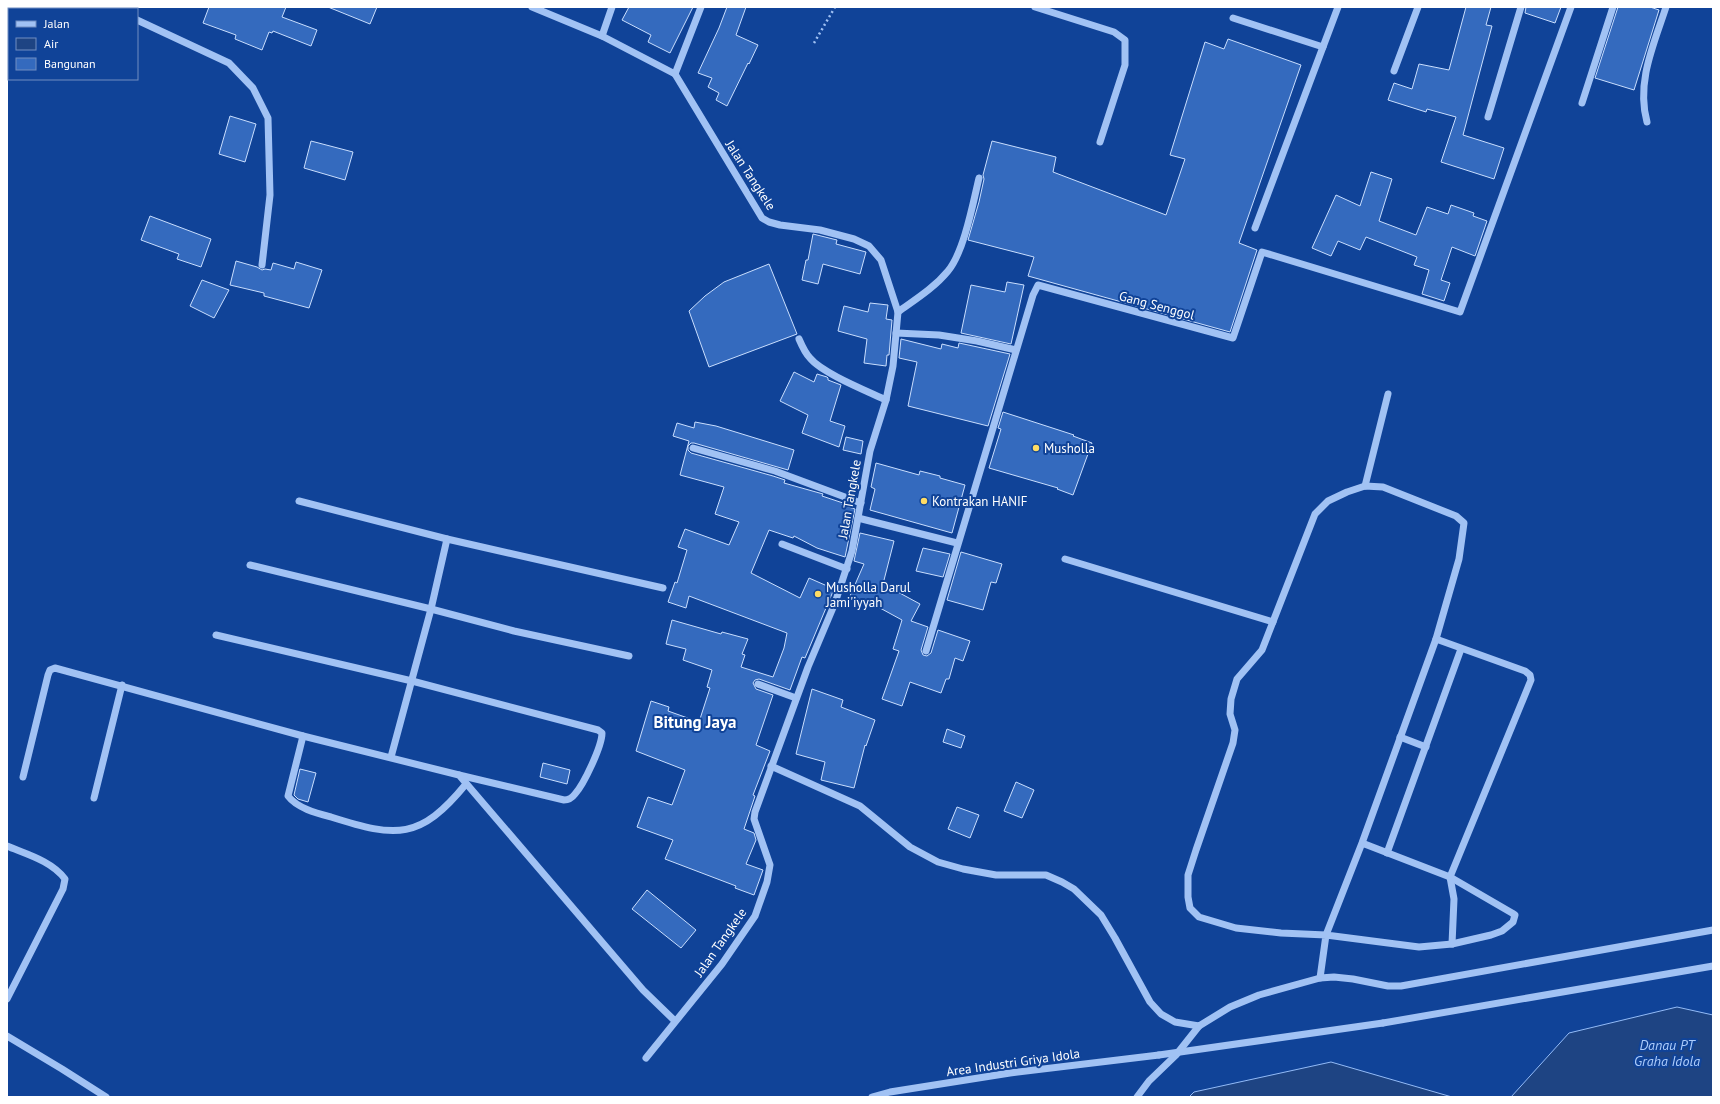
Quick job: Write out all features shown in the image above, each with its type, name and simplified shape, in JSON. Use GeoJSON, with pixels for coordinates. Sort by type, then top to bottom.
{"type":"FeatureCollection","features":[{"type":"Feature","properties":{"kind":"street"},"geometry":{"type":"LineString","coordinates":[[532,7],[602,36],[675,74],[701,7]]}},
{"type":"Feature","properties":{"kind":"street"},"geometry":{"type":"LineString","coordinates":[[602,36],[612,7]]}},
{"type":"Feature","properties":{"kind":"street"},"geometry":{"type":"LineString","coordinates":[[1035,7],[1114,32],[1124,40],[1125,65],[1100,142]]}},
{"type":"Feature","properties":{"kind":"street"},"geometry":{"type":"LineString","coordinates":[[1256,228],[1338,7]]}},
{"type":"Feature","properties":{"kind":"street"},"geometry":{"type":"LineString","coordinates":[[1394,71],[1418,7]]}},
{"type":"Feature","properties":{"kind":"street"},"geometry":{"type":"LineString","coordinates":[[1488,117],[1521,7]]}},
{"type":"Feature","properties":{"kind":"street","name":"Gang Senggol"},"geometry":{"type":"LineString","coordinates":[[926,651],[957,543],[1033,295],[1038,284],[1233,338],[1262,252],[1460,312],[1571,7]]}},
{"type":"Feature","properties":{"kind":"street"},"geometry":{"type":"LineString","coordinates":[[1582,103],[1613,7]]}},
{"type":"Feature","properties":{"kind":"street"},"geometry":{"type":"LineString","coordinates":[[1647,122],[1643,99],[1643,86],[1646,68],[1666,7]]}},
{"type":"Feature","properties":{"kind":"street"},"geometry":{"type":"LineString","coordinates":[[1233,18],[1323,47]]}},
{"type":"Feature","properties":{"kind":"street"},"geometry":{"type":"LineString","coordinates":[[138,20],[229,63],[253,88],[268,118],[270,194],[262,265]]}},
{"type":"Feature","properties":{"kind":"street","name":"Jalan Tangkele"},"geometry":{"type":"LineString","coordinates":[[646,1058],[722,964],[755,916],[762,900],[770,865],[754,819],[771,766],[796,698],[847,569],[870,451],[886,400],[893,366],[898,312],[882,260],[869,246],[854,239],[820,230],[780,225],[762,218],[675,74]]}},
{"type":"Feature","properties":{"kind":"street"},"geometry":{"type":"LineString","coordinates":[[898,312],[923,295],[950,270],[961,247],[979,178]]}},
{"type":"Feature","properties":{"kind":"street"},"geometry":{"type":"LineString","coordinates":[[896,333],[939,335],[977,341],[1016,350]]}},
{"type":"Feature","properties":{"kind":"street"},"geometry":{"type":"LineString","coordinates":[[799,339],[811,359],[830,373],[886,400]]}},
{"type":"Feature","properties":{"kind":"street"},"geometry":{"type":"LineString","coordinates":[[1365,486],[1388,394]]}},
{"type":"Feature","properties":{"kind":"street"},"geometry":{"type":"LineString","coordinates":[[693,448],[775,471],[861,503]]}},
{"type":"Feature","properties":{"kind":"street"},"geometry":{"type":"LineString","coordinates":[[1320,978],[1326,935],[1362,843],[1436,639],[1459,559],[1464,523],[1456,516],[1383,487],[1365,486],[1347,492],[1328,501],[1315,514],[1262,650],[1237,679],[1231,699],[1230,714],[1235,730],[1234,743],[1188,876],[1188,897],[1190,908],[1199,917],[1236,928],[1281,934],[1326,935],[1419,947],[1452,944],[1491,935],[1502,931],[1513,922],[1515,918],[1512,913],[1450,877],[1362,843]]}},
{"type":"Feature","properties":{"kind":"street"},"geometry":{"type":"LineString","coordinates":[[299,501],[447,539],[664,588]]}},
{"type":"Feature","properties":{"kind":"street"},"geometry":{"type":"LineString","coordinates":[[858,518],[957,543]]}},
{"type":"Feature","properties":{"kind":"street"},"geometry":{"type":"LineString","coordinates":[[391,757],[431,609],[447,539]]}},
{"type":"Feature","properties":{"kind":"street"},"geometry":{"type":"LineString","coordinates":[[782,544],[847,569]]}},
{"type":"Feature","properties":{"kind":"street"},"geometry":{"type":"LineString","coordinates":[[1065,559],[1274,622]]}},
{"type":"Feature","properties":{"kind":"street"},"geometry":{"type":"LineString","coordinates":[[250,565],[431,609],[514,631],[629,656]]}},
{"type":"Feature","properties":{"kind":"street"},"geometry":{"type":"LineString","coordinates":[[23,777],[50,670],[55,668],[122,685],[303,736],[564,800],[569,800],[575,795],[589,770],[602,741],[602,733],[598,730],[412,681],[216,635]]}},
{"type":"Feature","properties":{"kind":"street"},"geometry":{"type":"LineString","coordinates":[[1436,639],[1525,671],[1530,675],[1532,680],[1450,877],[1454,899],[1452,944]]}},
{"type":"Feature","properties":{"kind":"street"},"geometry":{"type":"LineString","coordinates":[[1387,853],[1461,648]]}},
{"type":"Feature","properties":{"kind":"street"},"geometry":{"type":"LineString","coordinates":[[758,684],[796,698]]}},
{"type":"Feature","properties":{"kind":"street"},"geometry":{"type":"LineString","coordinates":[[94,798],[122,685]]}},
{"type":"Feature","properties":{"kind":"street"},"geometry":{"type":"LineString","coordinates":[[303,736],[288,796],[293,802],[315,812],[365,828],[391,831],[409,829],[426,822],[454,799],[466,784]]}},
{"type":"Feature","properties":{"kind":"street"},"geometry":{"type":"LineString","coordinates":[[1400,737],[1426,747]]}},
{"type":"Feature","properties":{"kind":"street"},"geometry":{"type":"LineString","coordinates":[[771,766],[860,806],[910,848],[938,862],[962,869],[996,875],[1046,875],[1074,889],[1101,915],[1150,1002],[1161,1014],[1175,1022],[1198,1026]]}},
{"type":"Feature","properties":{"kind":"street"},"geometry":{"type":"LineString","coordinates":[[459,775],[643,990],[675,1021]]}},
{"type":"Feature","properties":{"kind":"street"},"geometry":{"type":"LineString","coordinates":[[7,846],[53,867],[59,871],[65,879],[64,889],[7,999]]}},
{"type":"Feature","properties":{"kind":"street"},"geometry":{"type":"LineString","coordinates":[[1137,1097],[1149,1081],[1176,1055],[1198,1026],[1230,1007],[1259,995],[1320,978],[1334,978],[1388,986],[1401,986],[1713,930]]}},
{"type":"Feature","properties":{"kind":"street","name":"Area Industri Griya Idola"},"geometry":{"type":"LineString","coordinates":[[872,1097],[890,1092],[1010,1073],[1159,1055],[1382,1023],[1713,966]]}},
{"type":"Feature","properties":{"kind":"street"},"geometry":{"type":"LineString","coordinates":[[7,1036],[106,1097]]}},
{"type":"Feature","properties":{"kind":"path"},"geometry":{"type":"LineString","coordinates":[[814,43],[835,7]]}},
{"type":"Feature","properties":{"kind":"water","name":"Danau PT Graha Idola"},"geometry":{"type":"Polygon","coordinates":[[[1677,1007],[1713,1015],[1713,1097],[1511,1097],[1569,1033],[1677,1007]]]}},
{"type":"Feature","properties":{"kind":"water"},"geometry":{"type":"Polygon","coordinates":[[[1331,1062],[1452,1097],[1189,1097],[1194,1092],[1331,1062]]]}},
{"type":"Feature","properties":{"kind":"building"},"geometry":{"type":"Polygon","coordinates":[[[209,7],[286,7],[282,17],[317,30],[311,46],[273,31],[272,33],[269,32],[262,50],[235,39],[236,35],[203,23],[209,7]]]}},
{"type":"Feature","properties":{"kind":"building"},"geometry":{"type":"Polygon","coordinates":[[[328,7],[377,7],[370,24],[328,7]]]}},
{"type":"Feature","properties":{"kind":"building"},"geometry":{"type":"Polygon","coordinates":[[[629,7],[693,7],[670,53],[648,42],[651,35],[622,20],[629,7]]]}},
{"type":"Feature","properties":{"kind":"building"},"geometry":{"type":"Polygon","coordinates":[[[727,7],[746,7],[736,35],[758,45],[727,106],[716,100],[719,93],[708,87],[712,78],[698,73],[727,7]]]}},
{"type":"Feature","properties":{"kind":"building"},"geometry":{"type":"Polygon","coordinates":[[[1466,7],[1491,7],[1486,25],[1492,26],[1463,135],[1504,148],[1494,179],[1441,162],[1456,117],[1427,109],[1426,112],[1388,100],[1394,83],[1412,89],[1419,64],[1449,70],[1466,7]]]}},
{"type":"Feature","properties":{"kind":"building"},"geometry":{"type":"Polygon","coordinates":[[[1526,7],[1561,7],[1555,23],[1525,13],[1526,7]]]}},
{"type":"Feature","properties":{"kind":"building"},"geometry":{"type":"Polygon","coordinates":[[[1618,7],[1650,7],[1659,10],[1634,90],[1595,78],[1618,7]]]}},
{"type":"Feature","properties":{"kind":"building"},"geometry":{"type":"Polygon","coordinates":[[[1228,39],[1301,65],[1239,243],[1257,250],[1230,332],[1028,276],[1034,257],[968,240],[979,202],[984,179],[983,175],[992,141],[1056,157],[1053,172],[1166,215],[1185,159],[1170,155],[1205,42],[1224,49],[1228,39]]]}},
{"type":"Feature","properties":{"kind":"building"},"geometry":{"type":"Polygon","coordinates":[[[230,116],[256,124],[245,162],[219,154],[230,116]]]}},
{"type":"Feature","properties":{"kind":"building"},"geometry":{"type":"Polygon","coordinates":[[[311,141],[353,152],[345,180],[304,168],[311,141]]]}},
{"type":"Feature","properties":{"kind":"building"},"geometry":{"type":"Polygon","coordinates":[[[1371,172],[1392,179],[1379,221],[1416,235],[1427,207],[1448,214],[1451,205],[1474,213],[1473,216],[1487,221],[1475,256],[1452,247],[1441,280],[1450,283],[1444,301],[1422,294],[1429,270],[1414,265],[1417,257],[1366,237],[1360,250],[1338,241],[1331,256],[1312,248],[1336,195],[1360,206],[1371,172]]]}},
{"type":"Feature","properties":{"kind":"building"},"geometry":{"type":"Polygon","coordinates":[[[150,216],[211,239],[201,267],[177,259],[179,254],[141,240],[150,216]]]}},
{"type":"Feature","properties":{"kind":"building"},"geometry":{"type":"Polygon","coordinates":[[[813,234],[837,240],[836,244],[866,252],[860,274],[823,264],[818,284],[802,280],[813,234]]]}},
{"type":"Feature","properties":{"kind":"building"},"geometry":{"type":"Polygon","coordinates":[[[236,261],[262,270],[271,270],[273,263],[294,269],[296,262],[322,270],[309,308],[264,296],[264,293],[230,285],[236,261]]]}},
{"type":"Feature","properties":{"kind":"building"},"geometry":{"type":"Polygon","coordinates":[[[769,264],[797,334],[709,367],[689,311],[705,296],[724,282],[769,264]]]}},
{"type":"Feature","properties":{"kind":"building"},"geometry":{"type":"Polygon","coordinates":[[[202,280],[229,290],[214,318],[190,306],[202,280]]]}},
{"type":"Feature","properties":{"kind":"building"},"geometry":{"type":"Polygon","coordinates":[[[1007,282],[1024,285],[1011,344],[961,333],[971,285],[1005,292],[1007,282]]]}},
{"type":"Feature","properties":{"kind":"building"},"geometry":{"type":"Polygon","coordinates":[[[870,303],[888,305],[886,319],[892,320],[889,355],[887,355],[886,366],[864,363],[867,339],[838,331],[844,306],[868,312],[870,303]]]}},
{"type":"Feature","properties":{"kind":"building"},"geometry":{"type":"Polygon","coordinates":[[[901,339],[941,349],[942,344],[958,348],[959,343],[1010,354],[988,426],[908,406],[917,362],[899,358],[901,339]]]}},
{"type":"Feature","properties":{"kind":"building"},"geometry":{"type":"Polygon","coordinates":[[[794,372],[814,382],[817,374],[827,377],[828,380],[841,385],[830,421],[845,426],[839,447],[802,433],[808,415],[780,401],[794,372]]]}},
{"type":"Feature","properties":{"kind":"building"},"geometry":{"type":"Polygon","coordinates":[[[1003,412],[1074,435],[1073,436],[1092,443],[1073,495],[1057,489],[1058,488],[989,468],[1001,429],[998,428],[1003,412]]]}},
{"type":"Feature","properties":{"kind":"building"},"geometry":{"type":"Polygon","coordinates":[[[695,422],[716,426],[794,450],[788,470],[694,443],[691,443],[688,446],[688,450],[691,453],[785,480],[784,483],[823,494],[822,496],[855,509],[845,557],[817,548],[794,536],[793,538],[769,530],[751,573],[800,598],[809,578],[834,589],[805,658],[802,657],[790,690],[759,679],[755,680],[753,683],[756,689],[773,695],[756,745],[770,751],[753,795],[755,796],[744,829],[754,833],[756,840],[746,864],[763,870],[754,895],[735,888],[736,886],[665,859],[673,840],[637,827],[648,797],[672,805],[685,770],[636,751],[651,701],[669,707],[668,711],[699,722],[710,688],[707,687],[712,670],[683,660],[686,649],[666,644],[672,620],[721,634],[722,632],[748,639],[742,654],[745,655],[741,667],[773,677],[784,648],[787,633],[689,596],[686,608],[668,602],[675,582],[677,583],[687,550],[678,547],[685,529],[729,545],[739,522],[715,514],[724,487],[680,475],[689,441],[673,436],[677,423],[694,428],[695,422]]]}},
{"type":"Feature","properties":{"kind":"building"},"geometry":{"type":"Polygon","coordinates":[[[846,437],[863,441],[861,454],[843,450],[846,437]]]}},
{"type":"Feature","properties":{"kind":"building"},"geometry":{"type":"Polygon","coordinates":[[[876,463],[919,475],[920,471],[965,485],[952,533],[870,510],[875,489],[871,487],[876,463]]]}},
{"type":"Feature","properties":{"kind":"building"},"geometry":{"type":"Polygon","coordinates":[[[860,533],[894,541],[883,584],[920,604],[911,621],[928,627],[921,650],[923,655],[927,656],[931,653],[938,630],[970,641],[963,661],[955,658],[949,679],[946,679],[941,693],[910,682],[902,706],[882,699],[899,651],[893,649],[902,620],[869,602],[868,604],[850,596],[864,564],[854,561],[860,533]]]}},
{"type":"Feature","properties":{"kind":"building"},"geometry":{"type":"Polygon","coordinates":[[[923,548],[950,554],[943,577],[916,571],[923,548]]]}},
{"type":"Feature","properties":{"kind":"building"},"geometry":{"type":"Polygon","coordinates":[[[961,552],[1002,564],[996,583],[991,582],[983,610],[947,600],[961,552]]]}},
{"type":"Feature","properties":{"kind":"building"},"geometry":{"type":"Polygon","coordinates":[[[812,689],[843,700],[841,707],[875,720],[866,746],[865,745],[854,788],[821,780],[825,762],[796,754],[812,689]]]}},
{"type":"Feature","properties":{"kind":"building"},"geometry":{"type":"Polygon","coordinates":[[[947,729],[965,736],[961,748],[943,742],[947,729]]]}},
{"type":"Feature","properties":{"kind":"building"},"geometry":{"type":"Polygon","coordinates":[[[543,763],[570,770],[567,784],[540,777],[543,763]]]}},
{"type":"Feature","properties":{"kind":"building"},"geometry":{"type":"Polygon","coordinates":[[[300,769],[316,773],[308,802],[298,799],[294,795],[300,769]]]}},
{"type":"Feature","properties":{"kind":"building"},"geometry":{"type":"Polygon","coordinates":[[[1016,782],[1034,790],[1022,818],[1004,811],[1016,782]]]}},
{"type":"Feature","properties":{"kind":"building"},"geometry":{"type":"Polygon","coordinates":[[[957,807],[979,815],[970,838],[948,829],[957,807]]]}},
{"type":"Feature","properties":{"kind":"building"},"geometry":{"type":"Polygon","coordinates":[[[647,890],[696,930],[681,948],[632,909],[647,890]]]}},
{"type":"Feature","properties":{"kind":"place","name":"Musholla"},"geometry":{"type":"Point","coordinates":[1036,448]}},
{"type":"Feature","properties":{"kind":"place","name":"Kontrakan HANIF"},"geometry":{"type":"Point","coordinates":[924,501]}},
{"type":"Feature","properties":{"kind":"place","name":"Musholla Darul Jami'iyyah"},"geometry":{"type":"Point","coordinates":[818,594]}},
{"type":"Feature","properties":{"kind":"district","name":"Bitung Jaya"},"geometry":{"type":"Point","coordinates":[695,722]}}]}
